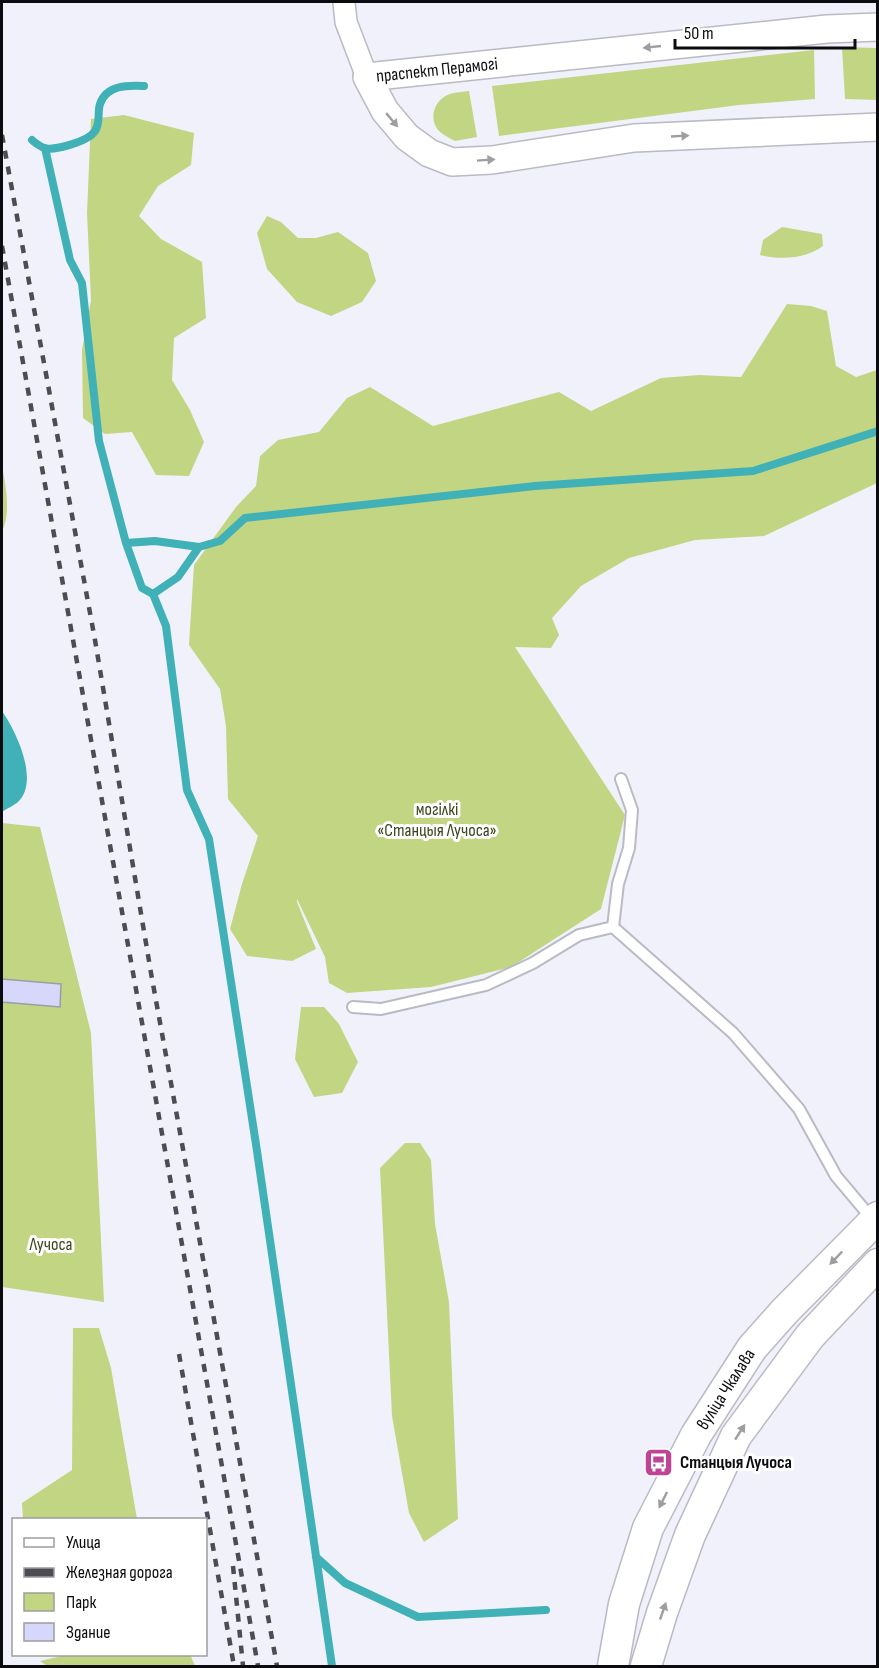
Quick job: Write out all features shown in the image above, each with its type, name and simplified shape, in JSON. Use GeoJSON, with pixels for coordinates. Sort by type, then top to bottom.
{"type":"FeatureCollection","features":[{"type":"Feature","properties":{"kind":"main road","name":"вуліца Чкалава"},"geometry":{"type":"LineString","coordinates":[[613,1666],[624,1604],[648,1528],[696,1435],[752,1348],[875,1218]]}},
{"type":"Feature","properties":{"kind":"main road","name":"вуліца Чкалава"},"geometry":{"type":"LineString","coordinates":[[646,1666],[690,1535],[736,1436],[810,1336],[878,1264]]}},
{"type":"Feature","properties":{"kind":"street"},"geometry":{"type":"LineString","coordinates":[[344,2],[346,22],[367,77]]}},
{"type":"Feature","properties":{"kind":"street","name":"праспект Перамогі"},"geometry":{"type":"LineString","coordinates":[[877,27],[828,29],[367,77],[385,111],[407,137],[429,153],[452,162],[492,160],[634,138],[878,127]]}},
{"type":"Feature","properties":{"kind":"lane"},"geometry":{"type":"LineString","coordinates":[[877,27],[878,20]]}},
{"type":"Feature","properties":{"kind":"lane"},"geometry":{"type":"LineString","coordinates":[[613,927],[618,884],[629,848],[632,810],[621,779]]}},
{"type":"Feature","properties":{"kind":"lane"},"geometry":{"type":"LineString","coordinates":[[353,1007],[381,1009],[486,985],[533,963],[579,935],[613,927]]}},
{"type":"Feature","properties":{"kind":"lane"},"geometry":{"type":"LineString","coordinates":[[613,927],[733,1033],[799,1109],[836,1176],[875,1218]]}},
{"type":"Feature","properties":{"kind":"green space"},"geometry":{"type":"Polygon","coordinates":[[[842,47],[877,48],[877,100],[845,99],[842,47]]]}},
{"type":"Feature","properties":{"kind":"green space"},"geometry":{"type":"Polygon","coordinates":[[[814,50],[815,99],[739,105],[499,136],[492,86],[814,50]]]}},
{"type":"Feature","properties":{"kind":"green space"},"geometry":{"type":"Polygon","coordinates":[[[469,91],[477,137],[455,141],[438,130],[433,114],[437,104],[445,96],[469,91]]]}},
{"type":"Feature","properties":{"kind":"green space"},"geometry":{"type":"Polygon","coordinates":[[[124,115],[194,133],[191,165],[158,186],[139,216],[161,239],[202,262],[206,318],[174,338],[172,380],[190,410],[204,442],[189,476],[156,475],[132,432],[105,434],[83,418],[82,350],[91,300],[87,213],[91,119],[124,115]]]}},
{"type":"Feature","properties":{"kind":"green space"},"geometry":{"type":"Polygon","coordinates":[[[267,216],[281,222],[298,238],[316,238],[338,232],[368,253],[376,281],[362,302],[331,316],[297,302],[267,269],[257,233],[267,216]]]}},
{"type":"Feature","properties":{"kind":"green space"},"geometry":{"type":"Polygon","coordinates":[[[782,227],[822,234],[823,246],[800,256],[776,258],[760,255],[763,240],[782,227]]]}},
{"type":"Feature","properties":{"kind":"green space","name":"могілкі «Станцыя Лучоса»"},"geometry":{"type":"Polygon","coordinates":[[[787,304],[811,306],[827,311],[836,366],[856,377],[877,370],[877,483],[764,536],[695,540],[629,558],[581,586],[552,618],[559,635],[551,648],[515,647],[625,815],[601,909],[511,967],[431,987],[347,993],[329,983],[325,957],[297,899],[316,949],[292,961],[247,956],[230,929],[258,836],[228,799],[226,726],[220,689],[189,645],[194,565],[236,507],[256,486],[260,456],[278,440],[319,432],[347,398],[370,387],[433,426],[559,392],[591,411],[661,378],[699,375],[741,377],[787,304]]]}},
{"type":"Feature","properties":{"kind":"green space"},"geometry":{"type":"Polygon","coordinates":[[[2,467],[7,508],[2,531],[2,467]]]}},
{"type":"Feature","properties":{"kind":"green space","name":"Лучоса"},"geometry":{"type":"Polygon","coordinates":[[[2,823],[40,827],[91,1033],[104,1302],[2,1287],[2,823]]]}},
{"type":"Feature","properties":{"kind":"green space"},"geometry":{"type":"Polygon","coordinates":[[[301,1007],[324,1007],[339,1024],[358,1062],[342,1093],[314,1097],[295,1059],[301,1007]]]}},
{"type":"Feature","properties":{"kind":"green space"},"geometry":{"type":"Polygon","coordinates":[[[405,1143],[420,1143],[431,1160],[435,1224],[449,1302],[458,1519],[424,1542],[409,1513],[392,1416],[380,1168],[405,1143]]]}},
{"type":"Feature","properties":{"kind":"green space"},"geometry":{"type":"Polygon","coordinates":[[[73,1328],[99,1328],[111,1368],[137,1518],[23,1518],[22,1503],[72,1470],[73,1328]]]}},
{"type":"Feature","properties":{"kind":"green space"},"geometry":{"type":"Polygon","coordinates":[[[62,1656],[191,1656],[195,1666],[47,1666],[40,1661],[62,1656]]]}},
{"type":"Feature","properties":{"kind":"water"},"geometry":{"type":"Polygon","coordinates":[[[2,711],[14,731],[24,756],[27,782],[18,802],[2,812],[2,711]]]}},
{"type":"Feature","properties":{"kind":"building"},"geometry":{"type":"Polygon","coordinates":[[[2,979],[61,984],[60,1007],[2,1002],[2,979]]]}},
{"type":"Feature","properties":{"kind":"waterway"},"geometry":{"type":"LineString","coordinates":[[32,140],[49,149],[86,138],[92,135],[97,128],[100,104],[107,93],[125,86],[144,86]]}},
{"type":"Feature","properties":{"kind":"waterway"},"geometry":{"type":"LineString","coordinates":[[45,148],[70,260],[82,283],[99,441],[126,543],[142,588],[153,594],[166,626],[187,790],[209,839],[332,1666]]}},
{"type":"Feature","properties":{"kind":"waterway"},"geometry":{"type":"LineString","coordinates":[[153,594],[178,577],[199,547],[220,541],[245,518],[535,486],[753,471],[878,431]]}},
{"type":"Feature","properties":{"kind":"waterway"},"geometry":{"type":"LineString","coordinates":[[126,543],[155,541],[199,547]]}},
{"type":"Feature","properties":{"kind":"waterway"},"geometry":{"type":"LineString","coordinates":[[316,1557],[345,1583],[418,1617],[546,1610]]}},
{"type":"Feature","properties":{"kind":"railway"},"geometry":{"type":"LineString","coordinates":[[2,135],[95,640],[151,973],[277,1666]]}},
{"type":"Feature","properties":{"kind":"railway"},"geometry":{"type":"LineString","coordinates":[[2,246],[258,1666]]}},
{"type":"Feature","properties":{"kind":"railway"},"geometry":{"type":"LineString","coordinates":[[179,1354],[234,1666]]}},
{"type":"Feature","properties":{"kind":"railway"},"geometry":{"type":"LineString","coordinates":[[233,1566],[243,1666]]}},
{"type":"Feature","properties":{"kind":"place","name":"Станцыя Лучоса"},"geometry":{"type":"Point","coordinates":[659,1462]}}]}
